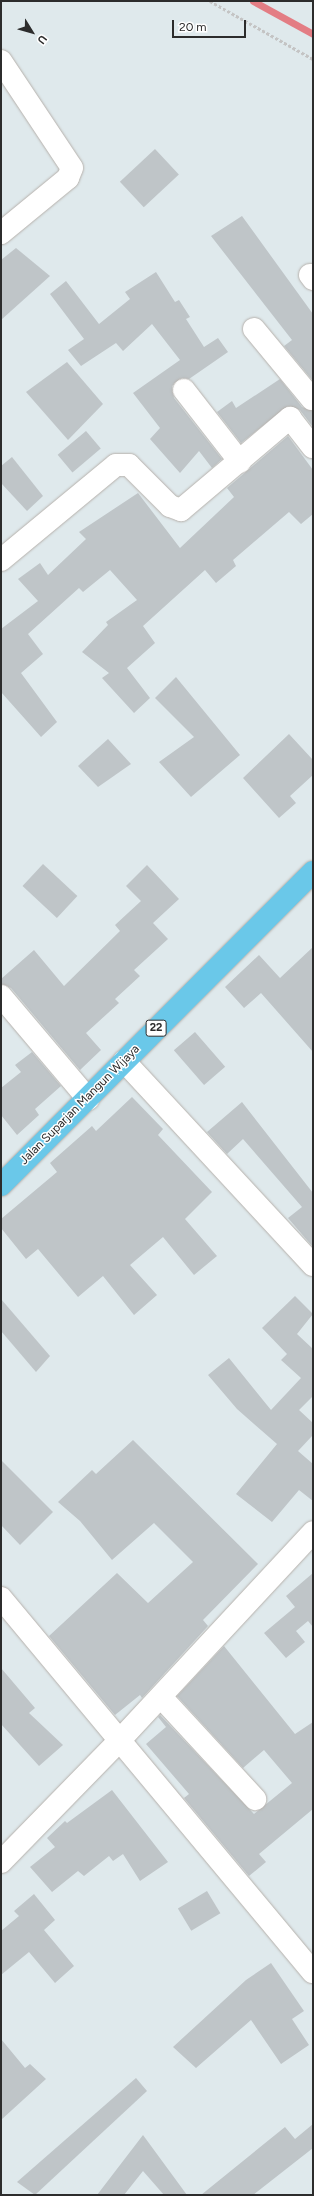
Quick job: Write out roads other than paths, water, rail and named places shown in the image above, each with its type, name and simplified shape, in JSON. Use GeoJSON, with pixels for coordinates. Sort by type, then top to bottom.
{"type":"FeatureCollection","features":[{"type":"Feature","properties":{"kind":"highway","name":"Jalan Suparjan Mangun Wijaya"},"geometry":{"type":"LineString","coordinates":[[1,1184],[88,1099],[124,1060],[313,872]]}},
{"type":"Feature","properties":{"kind":"street"},"geometry":{"type":"LineString","coordinates":[[1,61],[72,168],[68,178],[1,232]]}},
{"type":"Feature","properties":{"kind":"street"},"geometry":{"type":"LineString","coordinates":[[1,560],[116,465],[129,465],[170,506],[181,510],[240,462],[312,398],[254,329]]}},
{"type":"Feature","properties":{"kind":"street"},"geometry":{"type":"LineString","coordinates":[[184,390],[240,462]]}},
{"type":"Feature","properties":{"kind":"street"},"geometry":{"type":"LineString","coordinates":[[290,418],[313,446]]}},
{"type":"Feature","properties":{"kind":"street"},"geometry":{"type":"LineString","coordinates":[[1,996],[88,1099]]}},
{"type":"Feature","properties":{"kind":"street"},"geometry":{"type":"LineString","coordinates":[[124,1060],[309,1254]]}},
{"type":"Feature","properties":{"kind":"street"},"geometry":{"type":"LineString","coordinates":[[1,1862],[161,1697],[313,1532]]}},
{"type":"Feature","properties":{"kind":"street"},"geometry":{"type":"LineString","coordinates":[[1,1598],[313,1972]]}},
{"type":"Feature","properties":{"kind":"street"},"geometry":{"type":"LineString","coordinates":[[161,1697],[255,1799]]}},
{"type":"Feature","properties":{"kind":"waterway"},"geometry":{"type":"LineString","coordinates":[[253,1],[313,34]]}}]}
